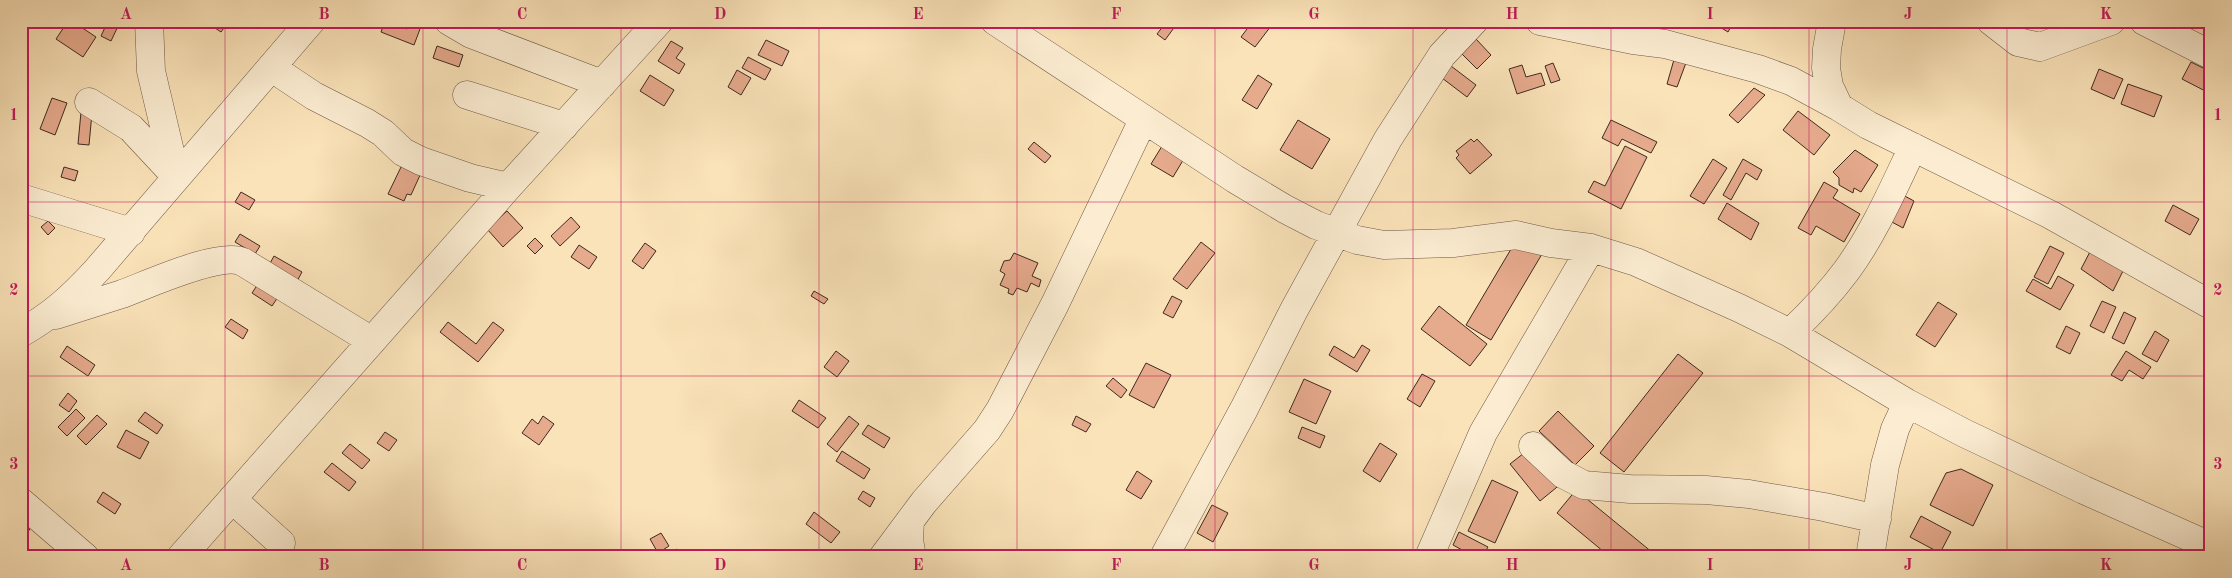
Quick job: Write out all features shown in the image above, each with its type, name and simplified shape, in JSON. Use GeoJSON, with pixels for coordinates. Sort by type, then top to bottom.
{"type":"FeatureCollection","features":[{"type":"Feature","properties":{"kind":"street"},"geometry":{"type":"LineString","coordinates":[[149,21],[151,72],[176,177]]}},
{"type":"Feature","properties":{"kind":"street"},"geometry":{"type":"LineString","coordinates":[[21,333],[47,318],[64,304],[131,232],[311,21]]}},
{"type":"Feature","properties":{"kind":"street"},"geometry":{"type":"LineString","coordinates":[[449,21],[471,34],[602,84]]}},
{"type":"Feature","properties":{"kind":"street"},"geometry":{"type":"LineString","coordinates":[[181,557],[508,187],[659,21]]}},
{"type":"Feature","properties":{"kind":"street"},"geometry":{"type":"LineString","coordinates":[[995,21],[1143,120],[1285,209],[1336,233],[1384,245],[1453,244],[1516,235],[1551,243],[1591,248],[1636,262],[1790,333],[1907,403],[1964,433],[2208,549]]}},
{"type":"Feature","properties":{"kind":"street"},"geometry":{"type":"LineString","coordinates":[[1164,557],[1388,139],[1433,68],[1456,39],[1474,21]]}},
{"type":"Feature","properties":{"kind":"street"},"geometry":{"type":"LineString","coordinates":[[1540,21],[1633,40],[1665,44],[1758,69],[1791,81],[1868,125],[2051,215],[2211,305]]}},
{"type":"Feature","properties":{"kind":"street"},"geometry":{"type":"LineString","coordinates":[[1832,21],[1826,68],[1829,86],[1839,107]]}},
{"type":"Feature","properties":{"kind":"street"},"geometry":{"type":"LineString","coordinates":[[1991,21],[2018,42],[2040,47],[2111,21]]}},
{"type":"Feature","properties":{"kind":"street"},"geometry":{"type":"LineString","coordinates":[[2144,21],[2211,55]]}},
{"type":"Feature","properties":{"kind":"street"},"geometry":{"type":"LineString","coordinates":[[272,68],[314,96],[377,129],[403,152],[421,162],[470,178],[508,187]]}},
{"type":"Feature","properties":{"kind":"street"},"geometry":{"type":"LineString","coordinates":[[466,95],[564,126]]}},
{"type":"Feature","properties":{"kind":"street"},"geometry":{"type":"LineString","coordinates":[[89,102],[132,128],[176,177]]}},
{"type":"Feature","properties":{"kind":"street"},"geometry":{"type":"LineString","coordinates":[[883,557],[940,483],[987,430],[1007,398],[1055,304],[1143,120]]}},
{"type":"Feature","properties":{"kind":"street"},"geometry":{"type":"LineString","coordinates":[[1790,333],[1820,304],[1847,269],[1883,208],[1913,147]]}},
{"type":"Feature","properties":{"kind":"street"},"geometry":{"type":"LineString","coordinates":[[21,198],[131,232]]}},
{"type":"Feature","properties":{"kind":"street"},"geometry":{"type":"LineString","coordinates":[[1429,557],[1483,433],[1591,248]]}},
{"type":"Feature","properties":{"kind":"street"},"geometry":{"type":"LineString","coordinates":[[47,318],[122,294],[183,270],[232,259],[243,262],[372,341]]}},
{"type":"Feature","properties":{"kind":"street"},"geometry":{"type":"LineString","coordinates":[[1877,554],[1876,519],[1885,465],[1895,429],[1907,403]]}},
{"type":"Feature","properties":{"kind":"street"},"geometry":{"type":"LineString","coordinates":[[1532,446],[1563,474],[1584,485],[1630,489],[1706,490],[1749,494],[1824,507],[1876,519]]}},
{"type":"Feature","properties":{"kind":"street"},"geometry":{"type":"LineString","coordinates":[[232,499],[281,543]]}},
{"type":"Feature","properties":{"kind":"street"},"geometry":{"type":"LineString","coordinates":[[21,502],[85,557]]}},
{"type":"Feature","properties":{"kind":"street"},"geometry":{"type":"LineString","coordinates":[[910,520],[909,540],[912,557]]}},
{"type":"Feature","properties":{"kind":"building"},"geometry":{"type":"Polygon","coordinates":[[[68,21],[72,21],[96,37],[83,57],[56,39],[68,21]]]}},
{"type":"Feature","properties":{"kind":"building"},"geometry":{"type":"Polygon","coordinates":[[[108,21],[120,22],[111,41],[101,36],[108,21]]]}},
{"type":"Feature","properties":{"kind":"building"},"geometry":{"type":"Polygon","coordinates":[[[211,21],[229,21],[221,32],[209,24],[211,21]]]}},
{"type":"Feature","properties":{"kind":"building"},"geometry":{"type":"Polygon","coordinates":[[[385,21],[407,29],[410,21],[423,21],[414,45],[381,32],[385,21]]]}},
{"type":"Feature","properties":{"kind":"building"},"geometry":{"type":"Polygon","coordinates":[[[1167,21],[1179,21],[1165,40],[1157,34],[1167,21]]]}},
{"type":"Feature","properties":{"kind":"building"},"geometry":{"type":"Polygon","coordinates":[[[1253,21],[1274,22],[1255,47],[1241,37],[1253,21]]]}},
{"type":"Feature","properties":{"kind":"building"},"geometry":{"type":"Polygon","coordinates":[[[1710,21],[1734,21],[1728,32],[1710,21]]]}},
{"type":"Feature","properties":{"kind":"building"},"geometry":{"type":"Polygon","coordinates":[[[1476,39],[1491,55],[1477,69],[1458,50],[1467,42],[1471,44],[1476,39]]]}},
{"type":"Feature","properties":{"kind":"building"},"geometry":{"type":"Polygon","coordinates":[[[766,40],[789,51],[782,66],[758,55],[766,40]]]}},
{"type":"Feature","properties":{"kind":"building"},"geometry":{"type":"Polygon","coordinates":[[[671,41],[683,48],[676,58],[685,64],[679,74],[658,61],[671,41]]]}},
{"type":"Feature","properties":{"kind":"building"},"geometry":{"type":"Polygon","coordinates":[[[437,46],[463,55],[459,67],[433,58],[437,46]]]}},
{"type":"Feature","properties":{"kind":"building"},"geometry":{"type":"Polygon","coordinates":[[[1675,56],[1687,60],[1677,87],[1667,84],[1675,56]]]}},
{"type":"Feature","properties":{"kind":"building"},"geometry":{"type":"Polygon","coordinates":[[[748,57],[771,69],[765,80],[742,68],[748,57]]]}},
{"type":"Feature","properties":{"kind":"building"},"geometry":{"type":"Polygon","coordinates":[[[2191,62],[2211,72],[2211,94],[2182,79],[2191,62]]]}},
{"type":"Feature","properties":{"kind":"building"},"geometry":{"type":"Polygon","coordinates":[[[1553,63],[1560,80],[1551,83],[1545,66],[1553,63]]]}},
{"type":"Feature","properties":{"kind":"building"},"geometry":{"type":"Polygon","coordinates":[[[1522,65],[1526,77],[1541,73],[1545,85],[1517,94],[1509,69],[1522,65]]]}},
{"type":"Feature","properties":{"kind":"building"},"geometry":{"type":"Polygon","coordinates":[[[1451,66],[1476,85],[1467,97],[1442,78],[1451,66]]]}},
{"type":"Feature","properties":{"kind":"building"},"geometry":{"type":"Polygon","coordinates":[[[2099,69],[2123,79],[2114,99],[2091,89],[2099,69]]]}},
{"type":"Feature","properties":{"kind":"building"},"geometry":{"type":"Polygon","coordinates":[[[737,70],[751,78],[741,95],[728,87],[737,70]]]}},
{"type":"Feature","properties":{"kind":"building"},"geometry":{"type":"Polygon","coordinates":[[[650,75],[674,90],[664,106],[640,91],[650,75]]]}},
{"type":"Feature","properties":{"kind":"building"},"geometry":{"type":"Polygon","coordinates":[[[1258,75],[1272,84],[1257,109],[1242,100],[1258,75]]]}},
{"type":"Feature","properties":{"kind":"building"},"geometry":{"type":"Polygon","coordinates":[[[2128,84],[2162,96],[2154,117],[2121,104],[2128,84]]]}},
{"type":"Feature","properties":{"kind":"building"},"geometry":{"type":"Polygon","coordinates":[[[1754,88],[1765,95],[1738,123],[1729,115],[1754,88]]]}},
{"type":"Feature","properties":{"kind":"building"},"geometry":{"type":"Polygon","coordinates":[[[52,98],[67,103],[55,135],[40,129],[52,98]]]}},
{"type":"Feature","properties":{"kind":"building"},"geometry":{"type":"Polygon","coordinates":[[[1798,111],[1830,135],[1814,155],[1783,130],[1798,111]]]}},
{"type":"Feature","properties":{"kind":"building"},"geometry":{"type":"Polygon","coordinates":[[[81,112],[92,113],[89,145],[78,144],[81,112]]]}},
{"type":"Feature","properties":{"kind":"building"},"geometry":{"type":"Polygon","coordinates":[[[1298,120],[1330,139],[1312,169],[1280,150],[1298,120]]]}},
{"type":"Feature","properties":{"kind":"building"},"geometry":{"type":"Polygon","coordinates":[[[1611,120],[1657,142],[1651,153],[1622,139],[1618,146],[1602,138],[1611,120]]]}},
{"type":"Feature","properties":{"kind":"building"},"geometry":{"type":"Polygon","coordinates":[[[1167,138],[1188,152],[1173,177],[1151,164],[1167,138]]]}},
{"type":"Feature","properties":{"kind":"building"},"geometry":{"type":"Polygon","coordinates":[[[1471,139],[1474,142],[1477,139],[1492,155],[1470,174],[1456,158],[1459,155],[1456,151],[1471,139]]]}},
{"type":"Feature","properties":{"kind":"building"},"geometry":{"type":"Polygon","coordinates":[[[1034,142],[1051,156],[1045,163],[1028,149],[1034,142]]]}},
{"type":"Feature","properties":{"kind":"building"},"geometry":{"type":"Polygon","coordinates":[[[1625,146],[1647,157],[1621,209],[1588,192],[1594,181],[1605,186],[1625,146]]]}},
{"type":"Feature","properties":{"kind":"building"},"geometry":{"type":"Polygon","coordinates":[[[1855,150],[1878,165],[1861,192],[1854,188],[1853,193],[1839,185],[1839,178],[1833,172],[1855,150]]]}},
{"type":"Feature","properties":{"kind":"building"},"geometry":{"type":"Polygon","coordinates":[[[1713,159],[1727,168],[1704,204],[1690,196],[1713,159]]]}},
{"type":"Feature","properties":{"kind":"building"},"geometry":{"type":"Polygon","coordinates":[[[1743,159],[1762,170],[1757,180],[1746,173],[1731,200],[1723,195],[1743,159]]]}},
{"type":"Feature","properties":{"kind":"building"},"geometry":{"type":"Polygon","coordinates":[[[402,165],[421,173],[411,195],[407,194],[404,201],[388,194],[402,165]]]}},
{"type":"Feature","properties":{"kind":"building"},"geometry":{"type":"Polygon","coordinates":[[[64,167],[78,171],[75,181],[61,177],[64,167]]]}},
{"type":"Feature","properties":{"kind":"building"},"geometry":{"type":"Polygon","coordinates":[[[1824,182],[1838,190],[1833,198],[1860,214],[1844,242],[1816,226],[1811,235],[1798,228],[1824,182]]]}},
{"type":"Feature","properties":{"kind":"building"},"geometry":{"type":"Polygon","coordinates":[[[241,192],[255,200],[249,210],[235,202],[241,192]]]}},
{"type":"Feature","properties":{"kind":"building"},"geometry":{"type":"Polygon","coordinates":[[[1901,194],[1914,201],[1903,228],[1890,221],[1901,194]]]}},
{"type":"Feature","properties":{"kind":"building"},"geometry":{"type":"Polygon","coordinates":[[[1727,203],[1759,223],[1751,240],[1718,219],[1727,203]]]}},
{"type":"Feature","properties":{"kind":"building"},"geometry":{"type":"Polygon","coordinates":[[[2173,205],[2199,219],[2190,235],[2165,221],[2173,205]]]}},
{"type":"Feature","properties":{"kind":"building"},"geometry":{"type":"Polygon","coordinates":[[[507,211],[523,228],[503,247],[487,229],[507,211]]]}},
{"type":"Feature","properties":{"kind":"building"},"geometry":{"type":"Polygon","coordinates":[[[571,217],[580,227],[560,246],[551,236],[571,217]]]}},
{"type":"Feature","properties":{"kind":"building"},"geometry":{"type":"Polygon","coordinates":[[[48,221],[55,228],[48,235],[41,227],[48,221]]]}},
{"type":"Feature","properties":{"kind":"building"},"geometry":{"type":"Polygon","coordinates":[[[240,234],[260,246],[255,254],[235,242],[240,234]]]}},
{"type":"Feature","properties":{"kind":"building"},"geometry":{"type":"Polygon","coordinates":[[[535,238],[543,246],[535,254],[527,246],[535,238]]]}},
{"type":"Feature","properties":{"kind":"building"},"geometry":{"type":"Polygon","coordinates":[[[1517,239],[1542,254],[1491,340],[1466,325],[1517,239]]]}},
{"type":"Feature","properties":{"kind":"building"},"geometry":{"type":"Polygon","coordinates":[[[1201,242],[1215,253],[1187,289],[1173,279],[1201,242]]]}},
{"type":"Feature","properties":{"kind":"building"},"geometry":{"type":"Polygon","coordinates":[[[645,243],[656,251],[643,269],[632,261],[645,243]]]}},
{"type":"Feature","properties":{"kind":"building"},"geometry":{"type":"Polygon","coordinates":[[[579,245],[597,257],[589,269],[571,257],[579,245]]]}},
{"type":"Feature","properties":{"kind":"building"},"geometry":{"type":"Polygon","coordinates":[[[2050,246],[2064,253],[2048,284],[2034,277],[2050,246]]]}},
{"type":"Feature","properties":{"kind":"building"},"geometry":{"type":"Polygon","coordinates":[[[2093,246],[2125,267],[2113,291],[2081,269],[2093,246]]]}},
{"type":"Feature","properties":{"kind":"building"},"geometry":{"type":"Polygon","coordinates":[[[1014,253],[1038,263],[1032,276],[1041,280],[1039,287],[1031,283],[1027,292],[1017,288],[1013,295],[1008,293],[1009,289],[1000,285],[1005,274],[1000,271],[1004,261],[1010,260],[1014,253]]]}},
{"type":"Feature","properties":{"kind":"building"},"geometry":{"type":"Polygon","coordinates":[[[274,256],[302,272],[296,283],[268,267],[274,256]]]}},
{"type":"Feature","properties":{"kind":"building"},"geometry":{"type":"Polygon","coordinates":[[[2058,276],[2074,285],[2060,310],[2026,291],[2033,279],[2051,289],[2058,276]]]}},
{"type":"Feature","properties":{"kind":"building"},"geometry":{"type":"Polygon","coordinates":[[[258,284],[278,297],[272,306],[252,293],[258,284]]]}},
{"type":"Feature","properties":{"kind":"building"},"geometry":{"type":"Polygon","coordinates":[[[814,291],[828,299],[824,304],[811,296],[814,291]]]}},
{"type":"Feature","properties":{"kind":"building"},"geometry":{"type":"Polygon","coordinates":[[[1172,296],[1182,301],[1173,318],[1163,313],[1172,296]]]}},
{"type":"Feature","properties":{"kind":"building"},"geometry":{"type":"Polygon","coordinates":[[[2102,301],[2116,307],[2104,333],[2090,326],[2102,301]]]}},
{"type":"Feature","properties":{"kind":"building"},"geometry":{"type":"Polygon","coordinates":[[[1938,302],[1957,314],[1935,347],[1916,335],[1938,302]]]}},
{"type":"Feature","properties":{"kind":"building"},"geometry":{"type":"Polygon","coordinates":[[[1439,306],[1487,344],[1470,366],[1421,329],[1439,306]]]}},
{"type":"Feature","properties":{"kind":"building"},"geometry":{"type":"Polygon","coordinates":[[[2124,312],[2136,318],[2124,344],[2112,338],[2124,312]]]}},
{"type":"Feature","properties":{"kind":"building"},"geometry":{"type":"Polygon","coordinates":[[[231,319],[248,330],[243,339],[225,327],[231,319]]]}},
{"type":"Feature","properties":{"kind":"building"},"geometry":{"type":"Polygon","coordinates":[[[448,322],[476,344],[493,322],[504,330],[478,362],[440,332],[448,322]]]}},
{"type":"Feature","properties":{"kind":"building"},"geometry":{"type":"Polygon","coordinates":[[[2066,326],[2080,333],[2070,354],[2056,347],[2066,326]]]}},
{"type":"Feature","properties":{"kind":"building"},"geometry":{"type":"Polygon","coordinates":[[[2155,331],[2169,340],[2157,362],[2142,354],[2155,331]]]}},
{"type":"Feature","properties":{"kind":"building"},"geometry":{"type":"Polygon","coordinates":[[[1362,345],[1370,350],[1357,372],[1329,355],[1334,346],[1354,358],[1362,345]]]}},
{"type":"Feature","properties":{"kind":"building"},"geometry":{"type":"Polygon","coordinates":[[[67,346],[95,365],[88,376],[60,357],[67,346]]]}},
{"type":"Feature","properties":{"kind":"building"},"geometry":{"type":"Polygon","coordinates":[[[836,351],[849,361],[837,377],[824,367],[836,351]]]}},
{"type":"Feature","properties":{"kind":"building"},"geometry":{"type":"Polygon","coordinates":[[[2126,351],[2151,367],[2143,379],[2129,370],[2122,381],[2111,375],[2126,351]]]}},
{"type":"Feature","properties":{"kind":"building"},"geometry":{"type":"Polygon","coordinates":[[[1678,354],[1703,373],[1624,472],[1600,453],[1678,354]]]}},
{"type":"Feature","properties":{"kind":"building"},"geometry":{"type":"Polygon","coordinates":[[[1146,363],[1171,375],[1154,408],[1129,395],[1146,363]]]}},
{"type":"Feature","properties":{"kind":"building"},"geometry":{"type":"Polygon","coordinates":[[[1422,374],[1435,381],[1420,407],[1407,399],[1422,374]]]}},
{"type":"Feature","properties":{"kind":"building"},"geometry":{"type":"Polygon","coordinates":[[[1113,378],[1127,390],[1121,398],[1106,386],[1113,378]]]}},
{"type":"Feature","properties":{"kind":"building"},"geometry":{"type":"Polygon","coordinates":[[[1304,379],[1331,391],[1316,424],[1289,412],[1304,379]]]}},
{"type":"Feature","properties":{"kind":"building"},"geometry":{"type":"Polygon","coordinates":[[[68,393],[77,401],[69,412],[59,405],[68,393]]]}},
{"type":"Feature","properties":{"kind":"building"},"geometry":{"type":"Polygon","coordinates":[[[799,400],[826,418],[818,428],[792,411],[799,400]]]}},
{"type":"Feature","properties":{"kind":"building"},"geometry":{"type":"Polygon","coordinates":[[[76,409],[85,418],[67,436],[58,427],[76,409]]]}},
{"type":"Feature","properties":{"kind":"building"},"geometry":{"type":"Polygon","coordinates":[[[1558,411],[1594,446],[1575,465],[1539,431],[1558,411]]]}},
{"type":"Feature","properties":{"kind":"building"},"geometry":{"type":"Polygon","coordinates":[[[145,412],[163,425],[157,434],[138,421],[145,412]]]}},
{"type":"Feature","properties":{"kind":"building"},"geometry":{"type":"Polygon","coordinates":[[[97,415],[107,424],[86,445],[77,436],[97,415]]]}},
{"type":"Feature","properties":{"kind":"building"},"geometry":{"type":"Polygon","coordinates":[[[543,416],[554,424],[539,445],[522,433],[532,419],[538,424],[543,416]]]}},
{"type":"Feature","properties":{"kind":"building"},"geometry":{"type":"Polygon","coordinates":[[[849,416],[859,424],[837,452],[827,444],[849,416]]]}},
{"type":"Feature","properties":{"kind":"building"},"geometry":{"type":"Polygon","coordinates":[[[1076,416],[1091,424],[1086,432],[1072,425],[1076,416]]]}},
{"type":"Feature","properties":{"kind":"building"},"geometry":{"type":"Polygon","coordinates":[[[868,425],[890,438],[884,448],[862,434],[868,425]]]}},
{"type":"Feature","properties":{"kind":"building"},"geometry":{"type":"Polygon","coordinates":[[[1302,427],[1325,436],[1320,448],[1298,438],[1302,427]]]}},
{"type":"Feature","properties":{"kind":"building"},"geometry":{"type":"Polygon","coordinates":[[[126,430],[149,442],[140,459],[117,447],[126,430]]]}},
{"type":"Feature","properties":{"kind":"building"},"geometry":{"type":"Polygon","coordinates":[[[385,432],[397,440],[389,451],[377,443],[385,432]]]}},
{"type":"Feature","properties":{"kind":"building"},"geometry":{"type":"Polygon","coordinates":[[[1380,443],[1397,454],[1380,482],[1363,471],[1380,443]]]}},
{"type":"Feature","properties":{"kind":"building"},"geometry":{"type":"Polygon","coordinates":[[[350,444],[370,460],[362,469],[342,453],[350,444]]]}},
{"type":"Feature","properties":{"kind":"building"},"geometry":{"type":"Polygon","coordinates":[[[1533,446],[1562,483],[1540,501],[1510,464],[1533,446]]]}},
{"type":"Feature","properties":{"kind":"building"},"geometry":{"type":"Polygon","coordinates":[[[842,451],[870,469],[864,479],[836,461],[842,451]]]}},
{"type":"Feature","properties":{"kind":"building"},"geometry":{"type":"Polygon","coordinates":[[[332,463],[356,482],[349,491],[324,472],[332,463]]]}},
{"type":"Feature","properties":{"kind":"building"},"geometry":{"type":"Polygon","coordinates":[[[1961,469],[1993,485],[1973,526],[1930,505],[1946,473],[1961,469]]]}},
{"type":"Feature","properties":{"kind":"building"},"geometry":{"type":"Polygon","coordinates":[[[1137,471],[1152,481],[1141,499],[1126,490],[1137,471]]]}},
{"type":"Feature","properties":{"kind":"building"},"geometry":{"type":"Polygon","coordinates":[[[1492,480],[1518,492],[1495,543],[1468,531],[1492,480]]]}},
{"type":"Feature","properties":{"kind":"building"},"geometry":{"type":"Polygon","coordinates":[[[1576,490],[1658,557],[1610,557],[1557,513],[1576,490]]]}},
{"type":"Feature","properties":{"kind":"building"},"geometry":{"type":"Polygon","coordinates":[[[863,491],[875,498],[870,507],[858,499],[863,491]]]}},
{"type":"Feature","properties":{"kind":"building"},"geometry":{"type":"Polygon","coordinates":[[[103,492],[121,504],[115,514],[97,502],[103,492]]]}},
{"type":"Feature","properties":{"kind":"building"},"geometry":{"type":"Polygon","coordinates":[[[1212,505],[1228,513],[1213,542],[1197,533],[1212,505]]]}},
{"type":"Feature","properties":{"kind":"building"},"geometry":{"type":"Polygon","coordinates":[[[814,512],[840,532],[831,543],[806,524],[814,512]]]}},
{"type":"Feature","properties":{"kind":"building"},"geometry":{"type":"Polygon","coordinates":[[[1921,516],[1951,532],[1940,553],[1910,537],[1921,516]]]}},
{"type":"Feature","properties":{"kind":"building"},"geometry":{"type":"Polygon","coordinates":[[[21,522],[31,527],[23,540],[21,539],[21,522]]]}},
{"type":"Feature","properties":{"kind":"building"},"geometry":{"type":"Polygon","coordinates":[[[1459,532],[1488,547],[1482,557],[1475,557],[1453,545],[1459,532]]]}},
{"type":"Feature","properties":{"kind":"building"},"geometry":{"type":"Polygon","coordinates":[[[661,533],[669,546],[658,553],[650,539],[661,533]]]}},
{"type":"Feature","properties":{"kind":"building"},"geometry":{"type":"Polygon","coordinates":[[[677,549],[682,557],[664,557],[677,549]]]}}]}
